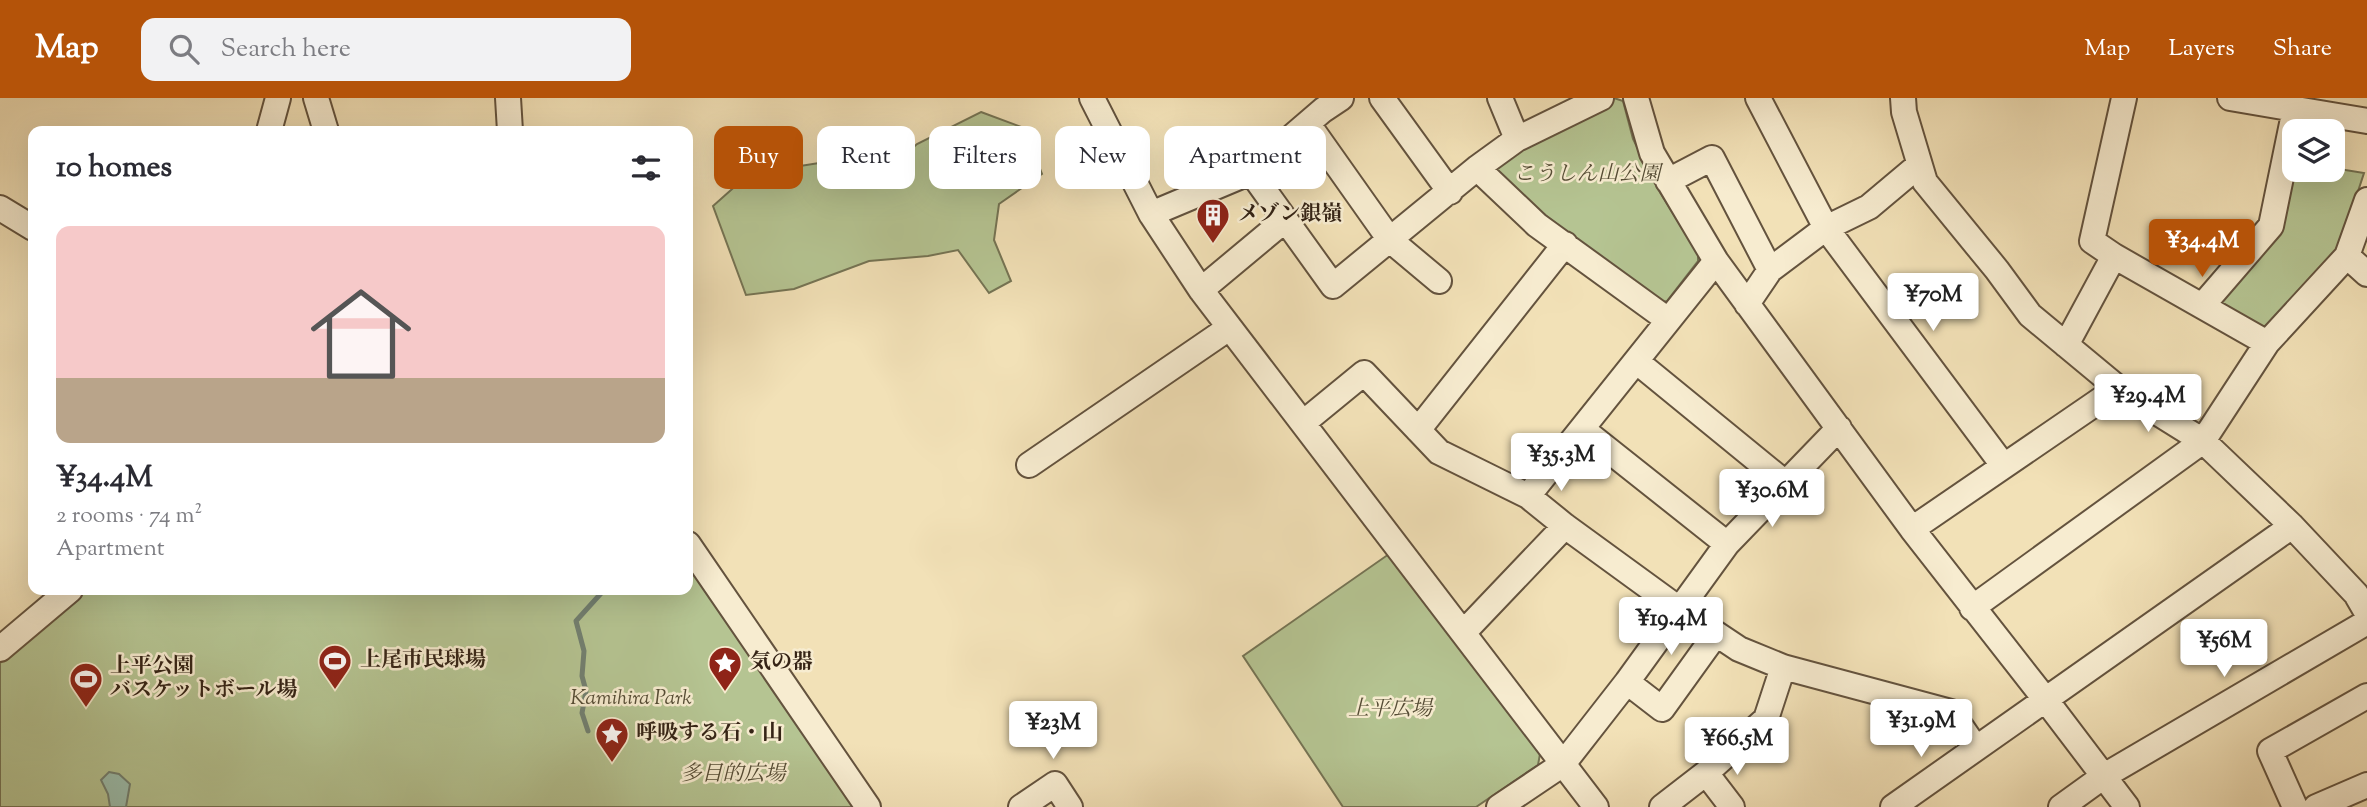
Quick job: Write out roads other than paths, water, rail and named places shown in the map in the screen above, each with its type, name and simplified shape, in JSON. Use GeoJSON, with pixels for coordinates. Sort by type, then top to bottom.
{"type":"FeatureCollection","features":[{"type":"Feature","properties":{"kind":"street"},"geometry":{"type":"LineString","coordinates":[[270,126],[278,98]]}},
{"type":"Feature","properties":{"kind":"street"},"geometry":{"type":"LineString","coordinates":[[316,98],[324,126]]}},
{"type":"Feature","properties":{"kind":"street"},"geometry":{"type":"LineString","coordinates":[[508,98],[510,126]]}},
{"type":"Feature","properties":{"kind":"street"},"geometry":{"type":"LineString","coordinates":[[1093,98],[1151,214],[1201,290],[1596,807]]}},
{"type":"Feature","properties":{"kind":"street"},"geometry":{"type":"LineString","coordinates":[[1382,98],[1450,192]]}},
{"type":"Feature","properties":{"kind":"street"},"geometry":{"type":"LineString","coordinates":[[1500,98],[1517,139]]}},
{"type":"Feature","properties":{"kind":"street"},"geometry":{"type":"LineString","coordinates":[[1263,189],[1333,286],[1477,168],[1517,139],[1601,98]]}},
{"type":"Feature","properties":{"kind":"street"},"geometry":{"type":"LineString","coordinates":[[1636,98],[1652,153],[1716,261],[1912,529],[2127,807]]}},
{"type":"Feature","properties":{"kind":"street"},"geometry":{"type":"LineString","coordinates":[[1758,98],[1826,228],[2004,465]]}},
{"type":"Feature","properties":{"kind":"street"},"geometry":{"type":"LineString","coordinates":[[1903,98],[1903,112],[1925,182],[2030,315],[2118,387],[2203,441],[2292,526],[2356,594],[2367,613]]}},
{"type":"Feature","properties":{"kind":"street"},"geometry":{"type":"LineString","coordinates":[[2124,98],[2092,241],[2267,343]]}},
{"type":"Feature","properties":{"kind":"street"},"geometry":{"type":"LineString","coordinates":[[2230,98],[2367,121]]}},
{"type":"Feature","properties":{"kind":"street"},"geometry":{"type":"LineString","coordinates":[[1301,126],[1322,107],[1391,240],[1439,281]]}},
{"type":"Feature","properties":{"kind":"street"},"geometry":{"type":"LineString","coordinates":[[2202,306],[2271,226],[2294,109]]}},
{"type":"Feature","properties":{"kind":"street"},"geometry":{"type":"LineString","coordinates":[[1668,181],[1712,158],[1770,270]]}},
{"type":"Feature","properties":{"kind":"street"},"geometry":{"type":"LineString","coordinates":[[1747,304],[1770,270],[1826,228],[1869,207],[1919,165]]}},
{"type":"Feature","properties":{"kind":"street"},"geometry":{"type":"LineString","coordinates":[[1477,168],[1536,225],[1668,320]]}},
{"type":"Feature","properties":{"kind":"street"},"geometry":{"type":"LineString","coordinates":[[1151,214],[1211,189]]}},
{"type":"Feature","properties":{"kind":"street"},"geometry":{"type":"LineString","coordinates":[[1972,608],[2203,441],[2267,343],[2347,256],[2367,200]]}},
{"type":"Feature","properties":{"kind":"street"},"geometry":{"type":"LineString","coordinates":[[0,208],[28,225]]}},
{"type":"Feature","properties":{"kind":"street"},"geometry":{"type":"LineString","coordinates":[[1201,290],[1285,220]]}},
{"type":"Feature","properties":{"kind":"street"},"geometry":{"type":"LineString","coordinates":[[1418,430],[1565,244]]}},
{"type":"Feature","properties":{"kind":"street"},"geometry":{"type":"LineString","coordinates":[[2066,345],[2114,256]]}},
{"type":"Feature","properties":{"kind":"street"},"geometry":{"type":"LineString","coordinates":[[2347,256],[2367,274]]}},
{"type":"Feature","properties":{"kind":"street"},"geometry":{"type":"LineString","coordinates":[[1528,496],[1716,261]]}},
{"type":"Feature","properties":{"kind":"street"},"geometry":{"type":"LineString","coordinates":[[1029,465],[1229,328]]}},
{"type":"Feature","properties":{"kind":"street"},"geometry":{"type":"LineString","coordinates":[[1636,361],[1784,482]]}},
{"type":"Feature","properties":{"kind":"street"},"geometry":{"type":"LineString","coordinates":[[1303,423],[1364,373],[1439,452],[1528,496],[1679,609],[1739,649],[1783,667],[1951,712],[1975,747]]}},
{"type":"Feature","properties":{"kind":"street"},"geometry":{"type":"LineString","coordinates":[[1912,529],[2118,387]]}},
{"type":"Feature","properties":{"kind":"street"},"geometry":{"type":"LineString","coordinates":[[1499,807],[1563,764],[1627,682],[1727,544],[1839,428]]}},
{"type":"Feature","properties":{"kind":"street"},"geometry":{"type":"LineString","coordinates":[[1582,429],[1727,544]]}},
{"type":"Feature","properties":{"kind":"street"},"geometry":{"type":"LineString","coordinates":[[1463,633],[1565,526]]}},
{"type":"Feature","properties":{"kind":"street"},"geometry":{"type":"LineString","coordinates":[[1893,807],[2292,526]]}},
{"type":"Feature","properties":{"kind":"street"},"geometry":{"type":"LineString","coordinates":[[693,551],[868,807]]}},
{"type":"Feature","properties":{"kind":"street"},"geometry":{"type":"LineString","coordinates":[[0,649],[64,595]]}},
{"type":"Feature","properties":{"kind":"street"},"geometry":{"type":"LineString","coordinates":[[2061,807],[2104,776],[2367,622]]}},
{"type":"Feature","properties":{"kind":"street"},"geometry":{"type":"LineString","coordinates":[[1627,682],[1662,709],[1716,634]]}},
{"type":"Feature","properties":{"kind":"street"},"geometry":{"type":"LineString","coordinates":[[1662,807],[1706,773],[1766,719],[1783,667]]}},
{"type":"Feature","properties":{"kind":"street"},"geometry":{"type":"LineString","coordinates":[[2295,807],[2270,751],[2367,696]]}},
{"type":"Feature","properties":{"kind":"street"},"geometry":{"type":"LineString","coordinates":[[1706,773],[1732,807]]}},
{"type":"Feature","properties":{"kind":"street"},"geometry":{"type":"LineString","coordinates":[[1021,807],[1055,784],[1070,807]]}},
{"type":"Feature","properties":{"kind":"street"},"geometry":{"type":"LineString","coordinates":[[2316,807],[2367,785]]}},
{"type":"Feature","properties":{"kind":"waterway"},"geometry":{"type":"LineString","coordinates":[[588,731],[582,713],[586,691],[582,676],[584,651],[576,621],[599,595]]}},
{"type":"Feature","properties":{"kind":"place","name":"メゾン銀嶺"},"geometry":{"type":"Point","coordinates":[1213,245]}},
{"type":"Feature","properties":{"kind":"place","name":"上尾市民球場"},"geometry":{"type":"Point","coordinates":[335,691]}},
{"type":"Feature","properties":{"kind":"place","name":"気の器"},"geometry":{"type":"Point","coordinates":[725,693]}},
{"type":"Feature","properties":{"kind":"place","name":"上平公園 バスケットボール場"},"geometry":{"type":"Point","coordinates":[86,709]}},
{"type":"Feature","properties":{"kind":"place","name":"呼吸する石・山"},"geometry":{"type":"Point","coordinates":[612,764]}},
{"type":"Feature","properties":{"kind":"park label","name":"こうしん山公園"},"geometry":{"type":"Point","coordinates":[1587,175]}},
{"type":"Feature","properties":{"kind":"park label","name":"Kamihira Park"},"geometry":{"type":"Point","coordinates":[631,699]}},
{"type":"Feature","properties":{"kind":"park label","name":"上平広場"},"geometry":{"type":"Point","coordinates":[1390,710]}},
{"type":"Feature","properties":{"kind":"park label","name":"多目的広場"},"geometry":{"type":"Point","coordinates":[733,775]}}]}
